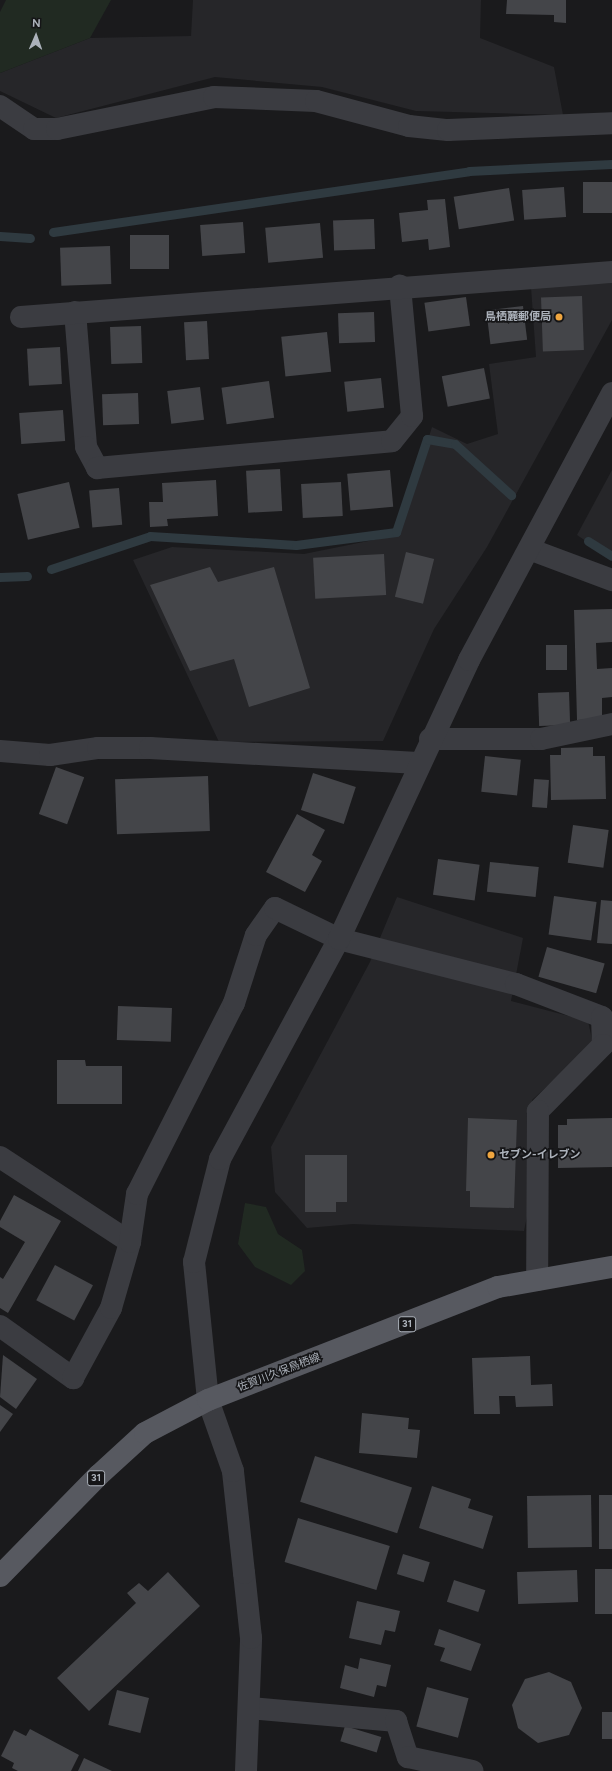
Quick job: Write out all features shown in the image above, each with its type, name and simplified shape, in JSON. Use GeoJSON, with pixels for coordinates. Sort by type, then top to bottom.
{"type":"FeatureCollection","features":[{"type":"Feature","properties":{"kind":"main road","name":"佐賀川久保鳥栖線"},"geometry":{"type":"LineString","coordinates":[[0,1576],[99,1475],[146,1434],[208,1400],[498,1287],[612,1268]]}},
{"type":"Feature","properties":{"kind":"street"},"geometry":{"type":"LineString","coordinates":[[0,106],[34,129],[57,129],[214,97],[316,101],[409,126],[448,130],[612,123]]}},
{"type":"Feature","properties":{"kind":"street"},"geometry":{"type":"LineString","coordinates":[[21,316],[400,286],[612,272]]}},
{"type":"Feature","properties":{"kind":"street"},"geometry":{"type":"LineString","coordinates":[[75,312],[86,447],[97,468],[392,441],[412,416],[400,286]]}},
{"type":"Feature","properties":{"kind":"street"},"geometry":{"type":"LineString","coordinates":[[246,1771],[250,1708],[251,1638],[233,1471],[208,1400],[194,1262],[220,1159],[339,939],[418,762],[612,392]]}},
{"type":"Feature","properties":{"kind":"street"},"geometry":{"type":"LineString","coordinates":[[529,549],[612,580]]}},
{"type":"Feature","properties":{"kind":"street"},"geometry":{"type":"LineString","coordinates":[[430,739],[541,739],[612,724]]}},
{"type":"Feature","properties":{"kind":"street"},"geometry":{"type":"LineString","coordinates":[[0,751],[50,755],[98,748],[150,748],[418,762]]}},
{"type":"Feature","properties":{"kind":"street"},"geometry":{"type":"LineString","coordinates":[[0,1326],[73,1378],[111,1308],[130,1242],[137,1194],[234,1003],[256,935],[275,908],[339,939],[516,984],[607,1010],[603,1045],[538,1111],[537,1280]]}},
{"type":"Feature","properties":{"kind":"street"},"geometry":{"type":"LineString","coordinates":[[0,1157],[130,1242]]}},
{"type":"Feature","properties":{"kind":"street"},"geometry":{"type":"LineString","coordinates":[[250,1708],[396,1721],[408,1756],[473,1771]]}},
{"type":"Feature","properties":{"kind":"shaded area"},"geometry":{"type":"Polygon","coordinates":[[[6,0],[111,0],[90,38],[0,73],[0,12],[6,0]]]}},
{"type":"Feature","properties":{"kind":"shaded area"},"geometry":{"type":"Polygon","coordinates":[[[193,0],[481,0],[480,38],[554,67],[563,115],[416,111],[322,87],[215,77],[56,118],[0,91],[0,73],[90,38],[191,36],[193,0]]]}},
{"type":"Feature","properties":{"kind":"shaded area"},"geometry":{"type":"Polygon","coordinates":[[[612,283],[612,320],[487,547],[434,629],[383,741],[219,742],[133,560],[172,547],[304,554],[398,535],[432,427],[467,444],[498,434],[489,364],[536,357],[531,287],[612,283]]]}},
{"type":"Feature","properties":{"kind":"shaded area"},"geometry":{"type":"Polygon","coordinates":[[[612,470],[612,559],[577,535],[612,470]]]}},
{"type":"Feature","properties":{"kind":"shaded area"},"geometry":{"type":"Polygon","coordinates":[[[397,897],[523,938],[511,1001],[588,1021],[593,1044],[532,1100],[532,1192],[524,1231],[353,1224],[307,1228],[275,1192],[271,1147],[370,962],[397,897]]]}},
{"type":"Feature","properties":{"kind":"shaded area"},"geometry":{"type":"Polygon","coordinates":[[[245,1203],[266,1207],[278,1234],[302,1250],[305,1271],[291,1285],[255,1267],[238,1244],[245,1203]]]}},
{"type":"Feature","properties":{"kind":"building"},"geometry":{"type":"Polygon","coordinates":[[[507,0],[566,0],[566,23],[554,22],[554,15],[506,14],[507,0]]]}},
{"type":"Feature","properties":{"kind":"building"},"geometry":{"type":"Polygon","coordinates":[[[583,182],[612,182],[612,213],[583,213],[583,182]]]}},
{"type":"Feature","properties":{"kind":"building"},"geometry":{"type":"Polygon","coordinates":[[[564,187],[566,217],[524,220],[522,190],[564,187]]]}},
{"type":"Feature","properties":{"kind":"building"},"geometry":{"type":"Polygon","coordinates":[[[509,188],[514,221],[459,229],[454,197],[509,188]]]}},
{"type":"Feature","properties":{"kind":"building"},"geometry":{"type":"Polygon","coordinates":[[[445,199],[450,247],[429,250],[428,239],[402,242],[399,213],[428,210],[427,200],[445,199]]]}},
{"type":"Feature","properties":{"kind":"building"},"geometry":{"type":"Polygon","coordinates":[[[374,219],[375,249],[334,250],[333,220],[374,219]]]}},
{"type":"Feature","properties":{"kind":"building"},"geometry":{"type":"Polygon","coordinates":[[[243,222],[245,253],[202,256],[200,225],[243,222]]]}},
{"type":"Feature","properties":{"kind":"building"},"geometry":{"type":"Polygon","coordinates":[[[320,223],[323,258],[268,263],[265,228],[320,223]]]}},
{"type":"Feature","properties":{"kind":"building"},"geometry":{"type":"Polygon","coordinates":[[[130,235],[169,235],[169,269],[130,269],[130,235]]]}},
{"type":"Feature","properties":{"kind":"building"},"geometry":{"type":"Polygon","coordinates":[[[110,246],[111,284],[61,286],[60,248],[110,246]]]}},
{"type":"Feature","properties":{"kind":"building"},"geometry":{"type":"Polygon","coordinates":[[[582,296],[584,350],[543,351],[541,297],[582,296]]]}},
{"type":"Feature","properties":{"kind":"building"},"geometry":{"type":"Polygon","coordinates":[[[466,297],[470,326],[428,332],[424,303],[466,297]]]}},
{"type":"Feature","properties":{"kind":"building"},"geometry":{"type":"Polygon","coordinates":[[[523,306],[527,340],[490,344],[486,311],[523,306]]]}},
{"type":"Feature","properties":{"kind":"building"},"geometry":{"type":"Polygon","coordinates":[[[374,312],[375,342],[339,343],[338,313],[374,312]]]}},
{"type":"Feature","properties":{"kind":"building"},"geometry":{"type":"Polygon","coordinates":[[[207,321],[209,359],[186,360],[184,322],[207,321]]]}},
{"type":"Feature","properties":{"kind":"building"},"geometry":{"type":"Polygon","coordinates":[[[141,326],[142,363],[111,364],[110,327],[141,326]]]}},
{"type":"Feature","properties":{"kind":"building"},"geometry":{"type":"Polygon","coordinates":[[[327,332],[331,372],[285,377],[281,337],[327,332]]]}},
{"type":"Feature","properties":{"kind":"building"},"geometry":{"type":"Polygon","coordinates":[[[60,347],[62,384],[29,386],[27,349],[60,347]]]}},
{"type":"Feature","properties":{"kind":"building"},"geometry":{"type":"Polygon","coordinates":[[[484,368],[490,398],[448,407],[442,376],[484,368]]]}},
{"type":"Feature","properties":{"kind":"building"},"geometry":{"type":"Polygon","coordinates":[[[381,378],[384,408],[347,412],[344,382],[381,378]]]}},
{"type":"Feature","properties":{"kind":"building"},"geometry":{"type":"Polygon","coordinates":[[[269,381],[274,418],[227,424],[221,388],[269,381]]]}},
{"type":"Feature","properties":{"kind":"building"},"geometry":{"type":"Polygon","coordinates":[[[200,387],[204,420],[171,424],[167,391],[200,387]]]}},
{"type":"Feature","properties":{"kind":"building"},"geometry":{"type":"Polygon","coordinates":[[[138,393],[139,424],[103,425],[102,394],[138,393]]]}},
{"type":"Feature","properties":{"kind":"building"},"geometry":{"type":"Polygon","coordinates":[[[63,410],[65,441],[21,444],[19,413],[63,410]]]}},
{"type":"Feature","properties":{"kind":"building"},"geometry":{"type":"Polygon","coordinates":[[[280,469],[282,511],[248,513],[246,471],[280,469]]]}},
{"type":"Feature","properties":{"kind":"building"},"geometry":{"type":"Polygon","coordinates":[[[390,470],[393,507],[350,511],[347,474],[390,470]]]}},
{"type":"Feature","properties":{"kind":"building"},"geometry":{"type":"Polygon","coordinates":[[[216,480],[218,516],[167,519],[168,526],[150,527],[149,502],[163,502],[162,483],[216,480]]]}},
{"type":"Feature","properties":{"kind":"building"},"geometry":{"type":"Polygon","coordinates":[[[69,482],[80,528],[28,540],[17,494],[69,482]]]}},
{"type":"Feature","properties":{"kind":"building"},"geometry":{"type":"Polygon","coordinates":[[[341,482],[343,516],[303,518],[301,484],[341,482]]]}},
{"type":"Feature","properties":{"kind":"building"},"geometry":{"type":"Polygon","coordinates":[[[119,488],[122,525],[92,527],[89,491],[119,488]]]}},
{"type":"Feature","properties":{"kind":"building"},"geometry":{"type":"Polygon","coordinates":[[[406,552],[434,559],[423,604],[395,597],[406,552]]]}},
{"type":"Feature","properties":{"kind":"building"},"geometry":{"type":"Polygon","coordinates":[[[384,554],[386,595],[315,599],[313,558],[384,554]]]}},
{"type":"Feature","properties":{"kind":"building"},"geometry":{"type":"Polygon","coordinates":[[[210,567],[218,582],[274,567],[310,688],[249,707],[234,659],[190,671],[150,585],[210,567]]]}},
{"type":"Feature","properties":{"kind":"building"},"geometry":{"type":"Polygon","coordinates":[[[612,609],[612,642],[596,643],[597,669],[612,668],[612,697],[602,698],[602,719],[577,720],[574,610],[612,609]]]}},
{"type":"Feature","properties":{"kind":"building"},"geometry":{"type":"Polygon","coordinates":[[[546,645],[567,645],[567,670],[546,670],[546,645]]]}},
{"type":"Feature","properties":{"kind":"building"},"geometry":{"type":"Polygon","coordinates":[[[569,692],[570,725],[539,726],[538,693],[569,692]]]}},
{"type":"Feature","properties":{"kind":"building"},"geometry":{"type":"Polygon","coordinates":[[[593,747],[593,756],[605,756],[606,799],[551,800],[550,755],[561,755],[561,748],[593,747]]]}},
{"type":"Feature","properties":{"kind":"building"},"geometry":{"type":"Polygon","coordinates":[[[485,756],[521,760],[517,796],[481,792],[485,756]]]}},
{"type":"Feature","properties":{"kind":"building"},"geometry":{"type":"Polygon","coordinates":[[[56,767],[84,777],[67,824],[39,814],[56,767]]]}},
{"type":"Feature","properties":{"kind":"building"},"geometry":{"type":"Polygon","coordinates":[[[313,773],[356,787],[344,824],[301,810],[313,773]]]}},
{"type":"Feature","properties":{"kind":"building"},"geometry":{"type":"Polygon","coordinates":[[[208,776],[210,831],[117,834],[115,779],[208,776]]]}},
{"type":"Feature","properties":{"kind":"building"},"geometry":{"type":"Polygon","coordinates":[[[534,779],[549,780],[547,808],[532,807],[534,779]]]}},
{"type":"Feature","properties":{"kind":"building"},"geometry":{"type":"Polygon","coordinates":[[[297,814],[325,830],[312,855],[322,861],[305,892],[266,872],[297,814]]]}},
{"type":"Feature","properties":{"kind":"building"},"geometry":{"type":"Polygon","coordinates":[[[573,825],[609,830],[603,868],[568,863],[573,825]]]}},
{"type":"Feature","properties":{"kind":"building"},"geometry":{"type":"Polygon","coordinates":[[[438,859],[480,865],[475,900],[433,895],[438,859]]]}},
{"type":"Feature","properties":{"kind":"building"},"geometry":{"type":"Polygon","coordinates":[[[490,862],[539,867],[536,897],[487,892],[490,862]]]}},
{"type":"Feature","properties":{"kind":"building"},"geometry":{"type":"Polygon","coordinates":[[[554,896],[597,902],[591,941],[549,935],[554,896]]]}},
{"type":"Feature","properties":{"kind":"building"},"geometry":{"type":"Polygon","coordinates":[[[601,900],[612,901],[612,944],[597,943],[601,900]]]}},
{"type":"Feature","properties":{"kind":"building"},"geometry":{"type":"Polygon","coordinates":[[[547,947],[605,964],[596,993],[538,977],[547,947]]]}},
{"type":"Feature","properties":{"kind":"building"},"geometry":{"type":"Polygon","coordinates":[[[118,1006],[172,1008],[171,1042],[117,1040],[118,1006]]]}},
{"type":"Feature","properties":{"kind":"building"},"geometry":{"type":"Polygon","coordinates":[[[57,1060],[85,1060],[86,1066],[122,1066],[122,1104],[57,1104],[57,1060]]]}},
{"type":"Feature","properties":{"kind":"building","name":"セブン-イレブン"},"geometry":{"type":"Polygon","coordinates":[[[468,1118],[517,1120],[514,1208],[470,1207],[470,1191],[466,1191],[468,1118]]]}},
{"type":"Feature","properties":{"kind":"building"},"geometry":{"type":"Polygon","coordinates":[[[612,1118],[612,1167],[558,1168],[558,1125],[567,1125],[567,1119],[612,1118]]]}},
{"type":"Feature","properties":{"kind":"building"},"geometry":{"type":"Polygon","coordinates":[[[305,1155],[347,1155],[347,1202],[336,1202],[336,1212],[305,1212],[305,1155]]]}},
{"type":"Feature","properties":{"kind":"building"},"geometry":{"type":"Polygon","coordinates":[[[14,1195],[61,1221],[8,1313],[0,1308],[0,1277],[3,1279],[25,1242],[0,1227],[0,1221],[14,1195]]]}},
{"type":"Feature","properties":{"kind":"building"},"geometry":{"type":"Polygon","coordinates":[[[55,1265],[93,1285],[74,1321],[36,1300],[55,1265]]]}},
{"type":"Feature","properties":{"kind":"building"},"geometry":{"type":"Polygon","coordinates":[[[3,1355],[37,1379],[16,1409],[0,1397],[3,1355]]]}},
{"type":"Feature","properties":{"kind":"building"},"geometry":{"type":"Polygon","coordinates":[[[530,1356],[531,1385],[552,1384],[553,1406],[516,1407],[515,1396],[499,1396],[500,1414],[474,1414],[472,1358],[530,1356]]]}},
{"type":"Feature","properties":{"kind":"building"},"geometry":{"type":"Polygon","coordinates":[[[0,1405],[13,1414],[0,1432],[0,1405]]]}},
{"type":"Feature","properties":{"kind":"building"},"geometry":{"type":"Polygon","coordinates":[[[362,1413],[409,1418],[408,1429],[420,1430],[417,1458],[359,1453],[362,1413]]]}},
{"type":"Feature","properties":{"kind":"building"},"geometry":{"type":"Polygon","coordinates":[[[315,1456],[412,1488],[397,1533],[300,1502],[315,1456]]]}},
{"type":"Feature","properties":{"kind":"building"},"geometry":{"type":"Polygon","coordinates":[[[432,1486],[471,1499],[468,1508],[493,1516],[483,1549],[419,1528],[432,1486]]]}},
{"type":"Feature","properties":{"kind":"building"},"geometry":{"type":"Polygon","coordinates":[[[591,1495],[592,1547],[528,1548],[527,1496],[591,1495]]]}},
{"type":"Feature","properties":{"kind":"building"},"geometry":{"type":"Polygon","coordinates":[[[599,1495],[612,1495],[612,1549],[599,1549],[599,1495]]]}},
{"type":"Feature","properties":{"kind":"building"},"geometry":{"type":"Polygon","coordinates":[[[298,1518],[390,1546],[376,1590],[285,1562],[298,1518]]]}},
{"type":"Feature","properties":{"kind":"building"},"geometry":{"type":"Polygon","coordinates":[[[403,1554],[430,1562],[424,1582],[397,1574],[403,1554]]]}},
{"type":"Feature","properties":{"kind":"building"},"geometry":{"type":"Polygon","coordinates":[[[595,1569],[612,1569],[612,1614],[595,1614],[595,1569]]]}},
{"type":"Feature","properties":{"kind":"building"},"geometry":{"type":"Polygon","coordinates":[[[577,1570],[578,1602],[518,1604],[517,1572],[577,1570]]]}},
{"type":"Feature","properties":{"kind":"building"},"geometry":{"type":"Polygon","coordinates":[[[168,1572],[200,1606],[89,1711],[57,1678],[136,1603],[127,1593],[139,1583],[148,1591],[168,1572]]]}},
{"type":"Feature","properties":{"kind":"building"},"geometry":{"type":"Polygon","coordinates":[[[454,1580],[485,1590],[478,1612],[447,1602],[454,1580]]]}},
{"type":"Feature","properties":{"kind":"building"},"geometry":{"type":"Polygon","coordinates":[[[357,1601],[400,1611],[395,1632],[385,1630],[381,1645],[349,1638],[357,1601]]]}},
{"type":"Feature","properties":{"kind":"building"},"geometry":{"type":"Polygon","coordinates":[[[439,1629],[481,1644],[471,1671],[440,1661],[445,1648],[434,1645],[439,1629]]]}},
{"type":"Feature","properties":{"kind":"building"},"geometry":{"type":"Polygon","coordinates":[[[360,1658],[391,1665],[386,1687],[377,1685],[374,1697],[340,1688],[345,1665],[358,1669],[360,1658]]]}},
{"type":"Feature","properties":{"kind":"building"},"geometry":{"type":"Polygon","coordinates":[[[549,1672],[571,1682],[582,1708],[569,1735],[538,1743],[518,1728],[512,1705],[525,1679],[549,1672]]]}},
{"type":"Feature","properties":{"kind":"building"},"geometry":{"type":"Polygon","coordinates":[[[427,1687],[469,1698],[458,1738],[416,1727],[427,1687]]]}},
{"type":"Feature","properties":{"kind":"building"},"geometry":{"type":"Polygon","coordinates":[[[117,1690],[149,1698],[140,1733],[108,1725],[117,1690]]]}},
{"type":"Feature","properties":{"kind":"building"},"geometry":{"type":"Polygon","coordinates":[[[602,1712],[612,1712],[612,1739],[602,1739],[602,1712]]]}},
{"type":"Feature","properties":{"kind":"building"},"geometry":{"type":"Polygon","coordinates":[[[345,1726],[381,1737],[377,1752],[340,1741],[345,1726]]]}},
{"type":"Feature","properties":{"kind":"building"},"geometry":{"type":"Polygon","coordinates":[[[30,1729],[79,1755],[71,1771],[18,1771],[12,1768],[14,1763],[1,1756],[14,1730],[26,1736],[30,1729]]]}},
{"type":"Feature","properties":{"kind":"building"},"geometry":{"type":"Polygon","coordinates":[[[84,1758],[112,1771],[78,1771],[84,1758]]]}},
{"type":"Feature","properties":{"kind":"waterway"},"geometry":{"type":"LineString","coordinates":[[53,232],[469,171],[612,164]]}},
{"type":"Feature","properties":{"kind":"waterway"},"geometry":{"type":"LineString","coordinates":[[0,236],[30,238]]}},
{"type":"Feature","properties":{"kind":"waterway"},"geometry":{"type":"LineString","coordinates":[[51,569],[150,536],[296,545],[396,532],[427,439],[455,444],[511,495]]}},
{"type":"Feature","properties":{"kind":"waterway"},"geometry":{"type":"LineString","coordinates":[[588,541],[612,556]]}},
{"type":"Feature","properties":{"kind":"waterway"},"geometry":{"type":"LineString","coordinates":[[0,577],[27,576]]}},
{"type":"Feature","properties":{"kind":"place","name":"鳥栖麓郵便局"},"geometry":{"type":"Point","coordinates":[559,317]}},
{"type":"Feature","properties":{"kind":"place","name":"セブン-イレブン"},"geometry":{"type":"Point","coordinates":[491,1155]}}]}
